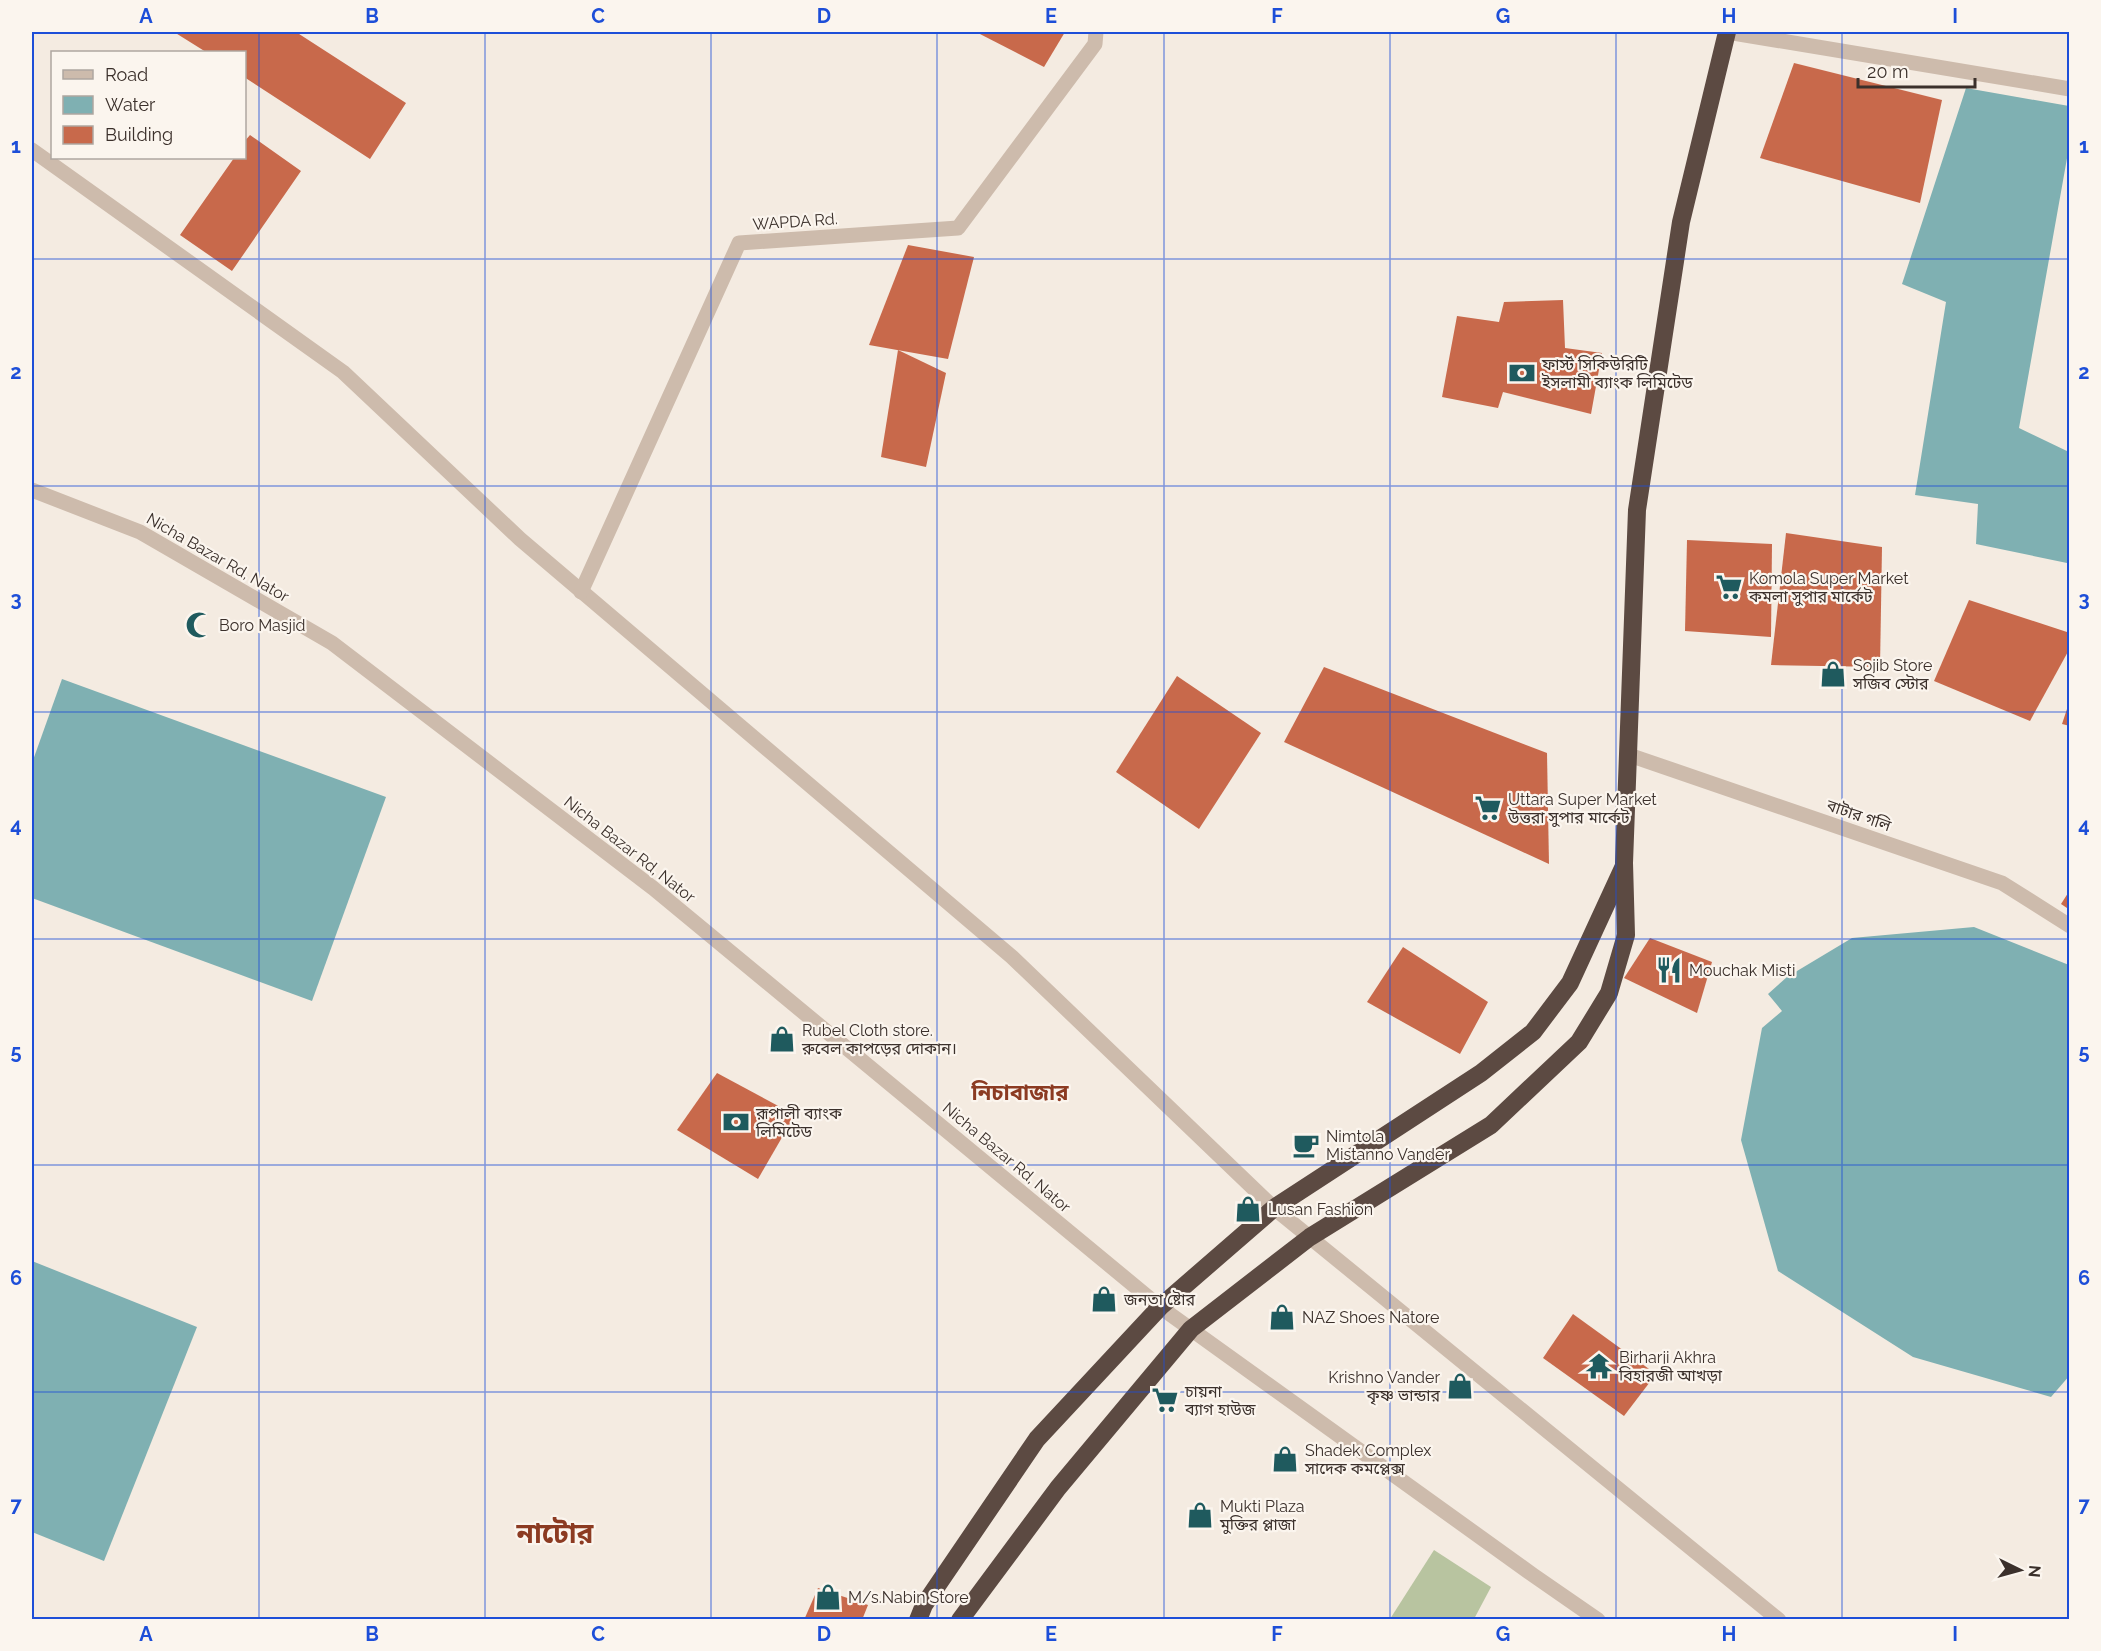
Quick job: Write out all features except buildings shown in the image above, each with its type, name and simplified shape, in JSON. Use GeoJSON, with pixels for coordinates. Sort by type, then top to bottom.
{"type":"FeatureCollection","features":[{"type":"Feature","properties":{"kind":"highway"},"geometry":{"type":"LineString","coordinates":[[960,1620],[1058,1488],[1191,1329],[1310,1237],[1491,1125],[1579,1042],[1609,993],[1626,935],[1624,863],[1637,510],[1681,222],[1727,32]]}},
{"type":"Feature","properties":{"kind":"highway"},"geometry":{"type":"LineString","coordinates":[[918,1620],[924,1605],[1037,1439],[1161,1307],[1274,1208],[1481,1073],[1533,1032],[1570,983],[1624,863]]}},
{"type":"Feature","properties":{"kind":"street","name":"WAPDA Rd."},"geometry":{"type":"LineString","coordinates":[[581,592],[739,243],[958,228],[1095,44],[1096,32]]}},
{"type":"Feature","properties":{"kind":"street"},"geometry":{"type":"LineString","coordinates":[[1727,32],[2070,89]]}},
{"type":"Feature","properties":{"kind":"street"},"geometry":{"type":"LineString","coordinates":[[32,150],[343,372],[520,539],[1012,957],[1274,1208],[1779,1620]]}},
{"type":"Feature","properties":{"kind":"street","name":"Nicha Bazar Rd, Nator"},"geometry":{"type":"LineString","coordinates":[[32,490],[140,532],[332,643],[653,888],[1161,1307],[1598,1620]]}},
{"type":"Feature","properties":{"kind":"street","name":"বাটার গলি"},"geometry":{"type":"LineString","coordinates":[[1629,755],[2002,883],[2070,926]]}},
{"type":"Feature","properties":{"kind":"green space"},"geometry":{"type":"Polygon","coordinates":[[[1434,1550],[1491,1587],[1474,1619],[1390,1619],[1434,1550]]]}},
{"type":"Feature","properties":{"kind":"water"},"geometry":{"type":"Polygon","coordinates":[[[1966,88],[2069,106],[2069,147],[2019,428],[2069,452],[2070,555],[2067,563],[1976,544],[1978,504],[1915,495],[1946,302],[1902,284],[1966,88]]]}},
{"type":"Feature","properties":{"kind":"water"},"geometry":{"type":"Polygon","coordinates":[[[62,679],[386,797],[312,1001],[32,898],[32,763],[62,679]]]}},
{"type":"Feature","properties":{"kind":"water"},"geometry":{"type":"Polygon","coordinates":[[[1974,927],[2069,965],[2070,1375],[2051,1397],[1913,1357],[1778,1271],[1741,1140],[1762,1028],[1782,1011],[1768,994],[1787,977],[1852,938],[1974,927]]]}},
{"type":"Feature","properties":{"kind":"water"},"geometry":{"type":"Polygon","coordinates":[[[32,1261],[197,1327],[104,1561],[32,1532],[32,1261]]]}},
{"type":"Feature","properties":{"kind":"place","name":"ফার্স্ট সিকিউরিটি ইসলামী ব্যাংক লিমিটেড"},"geometry":{"type":"Point","coordinates":[1522,373]}},
{"type":"Feature","properties":{"kind":"place","name":"Komola Super Market কমলা সুপার মার্কেট"},"geometry":{"type":"Point","coordinates":[1729,587]}},
{"type":"Feature","properties":{"kind":"place","name":"Boro Masjid"},"geometry":{"type":"Point","coordinates":[199,625]}},
{"type":"Feature","properties":{"kind":"place","name":"Sojib Store সজিব স্টোর"},"geometry":{"type":"Point","coordinates":[1833,674]}},
{"type":"Feature","properties":{"kind":"place","name":"Uttara Super Market উত্তরা সুপার মার্কেট"},"geometry":{"type":"Point","coordinates":[1488,808]}},
{"type":"Feature","properties":{"kind":"place","name":"Mouchak Misti"},"geometry":{"type":"Point","coordinates":[1669,970]}},
{"type":"Feature","properties":{"kind":"place","name":"Rubel Cloth store. রুবেল কাপড়ের দোকান।"},"geometry":{"type":"Point","coordinates":[782,1039]}},
{"type":"Feature","properties":{"kind":"place","name":"রূপালী ব্যাংক লিমিটেড"},"geometry":{"type":"Point","coordinates":[736,1122]}},
{"type":"Feature","properties":{"kind":"place","name":"Nimtola Mistanno Vander"},"geometry":{"type":"Point","coordinates":[1306,1145]}},
{"type":"Feature","properties":{"kind":"place","name":"Lusan Fashion"},"geometry":{"type":"Point","coordinates":[1248,1209]}},
{"type":"Feature","properties":{"kind":"place","name":"জনতা ষ্টোর"},"geometry":{"type":"Point","coordinates":[1104,1299]}},
{"type":"Feature","properties":{"kind":"place","name":"NAZ Shoes Natore"},"geometry":{"type":"Point","coordinates":[1282,1317]}},
{"type":"Feature","properties":{"kind":"place","name":"Birharji Akhra বিহারজী আখড়া"},"geometry":{"type":"Point","coordinates":[1599,1366]}},
{"type":"Feature","properties":{"kind":"place","name":"Krishno Vander কৃষ্ণ ভান্ডার"},"geometry":{"type":"Point","coordinates":[1460,1386]}},
{"type":"Feature","properties":{"kind":"place","name":"চায়না ব্যাগ হাউজ"},"geometry":{"type":"Point","coordinates":[1165,1400]}},
{"type":"Feature","properties":{"kind":"place","name":"Shadek Complex সাদেক কমপ্লেক্স"},"geometry":{"type":"Point","coordinates":[1285,1459]}},
{"type":"Feature","properties":{"kind":"place","name":"Mukti Plaza মুক্তির প্লাজা"},"geometry":{"type":"Point","coordinates":[1200,1515]}},
{"type":"Feature","properties":{"kind":"place","name":"M/s.Nabin Store"},"geometry":{"type":"Point","coordinates":[828,1597]}},
{"type":"Feature","properties":{"kind":"district","name":"নিচাবাজার"},"geometry":{"type":"Point","coordinates":[1020,1092]}},
{"type":"Feature","properties":{"kind":"district","name":"নাটোর"},"geometry":{"type":"Point","coordinates":[555,1533]}}]}
